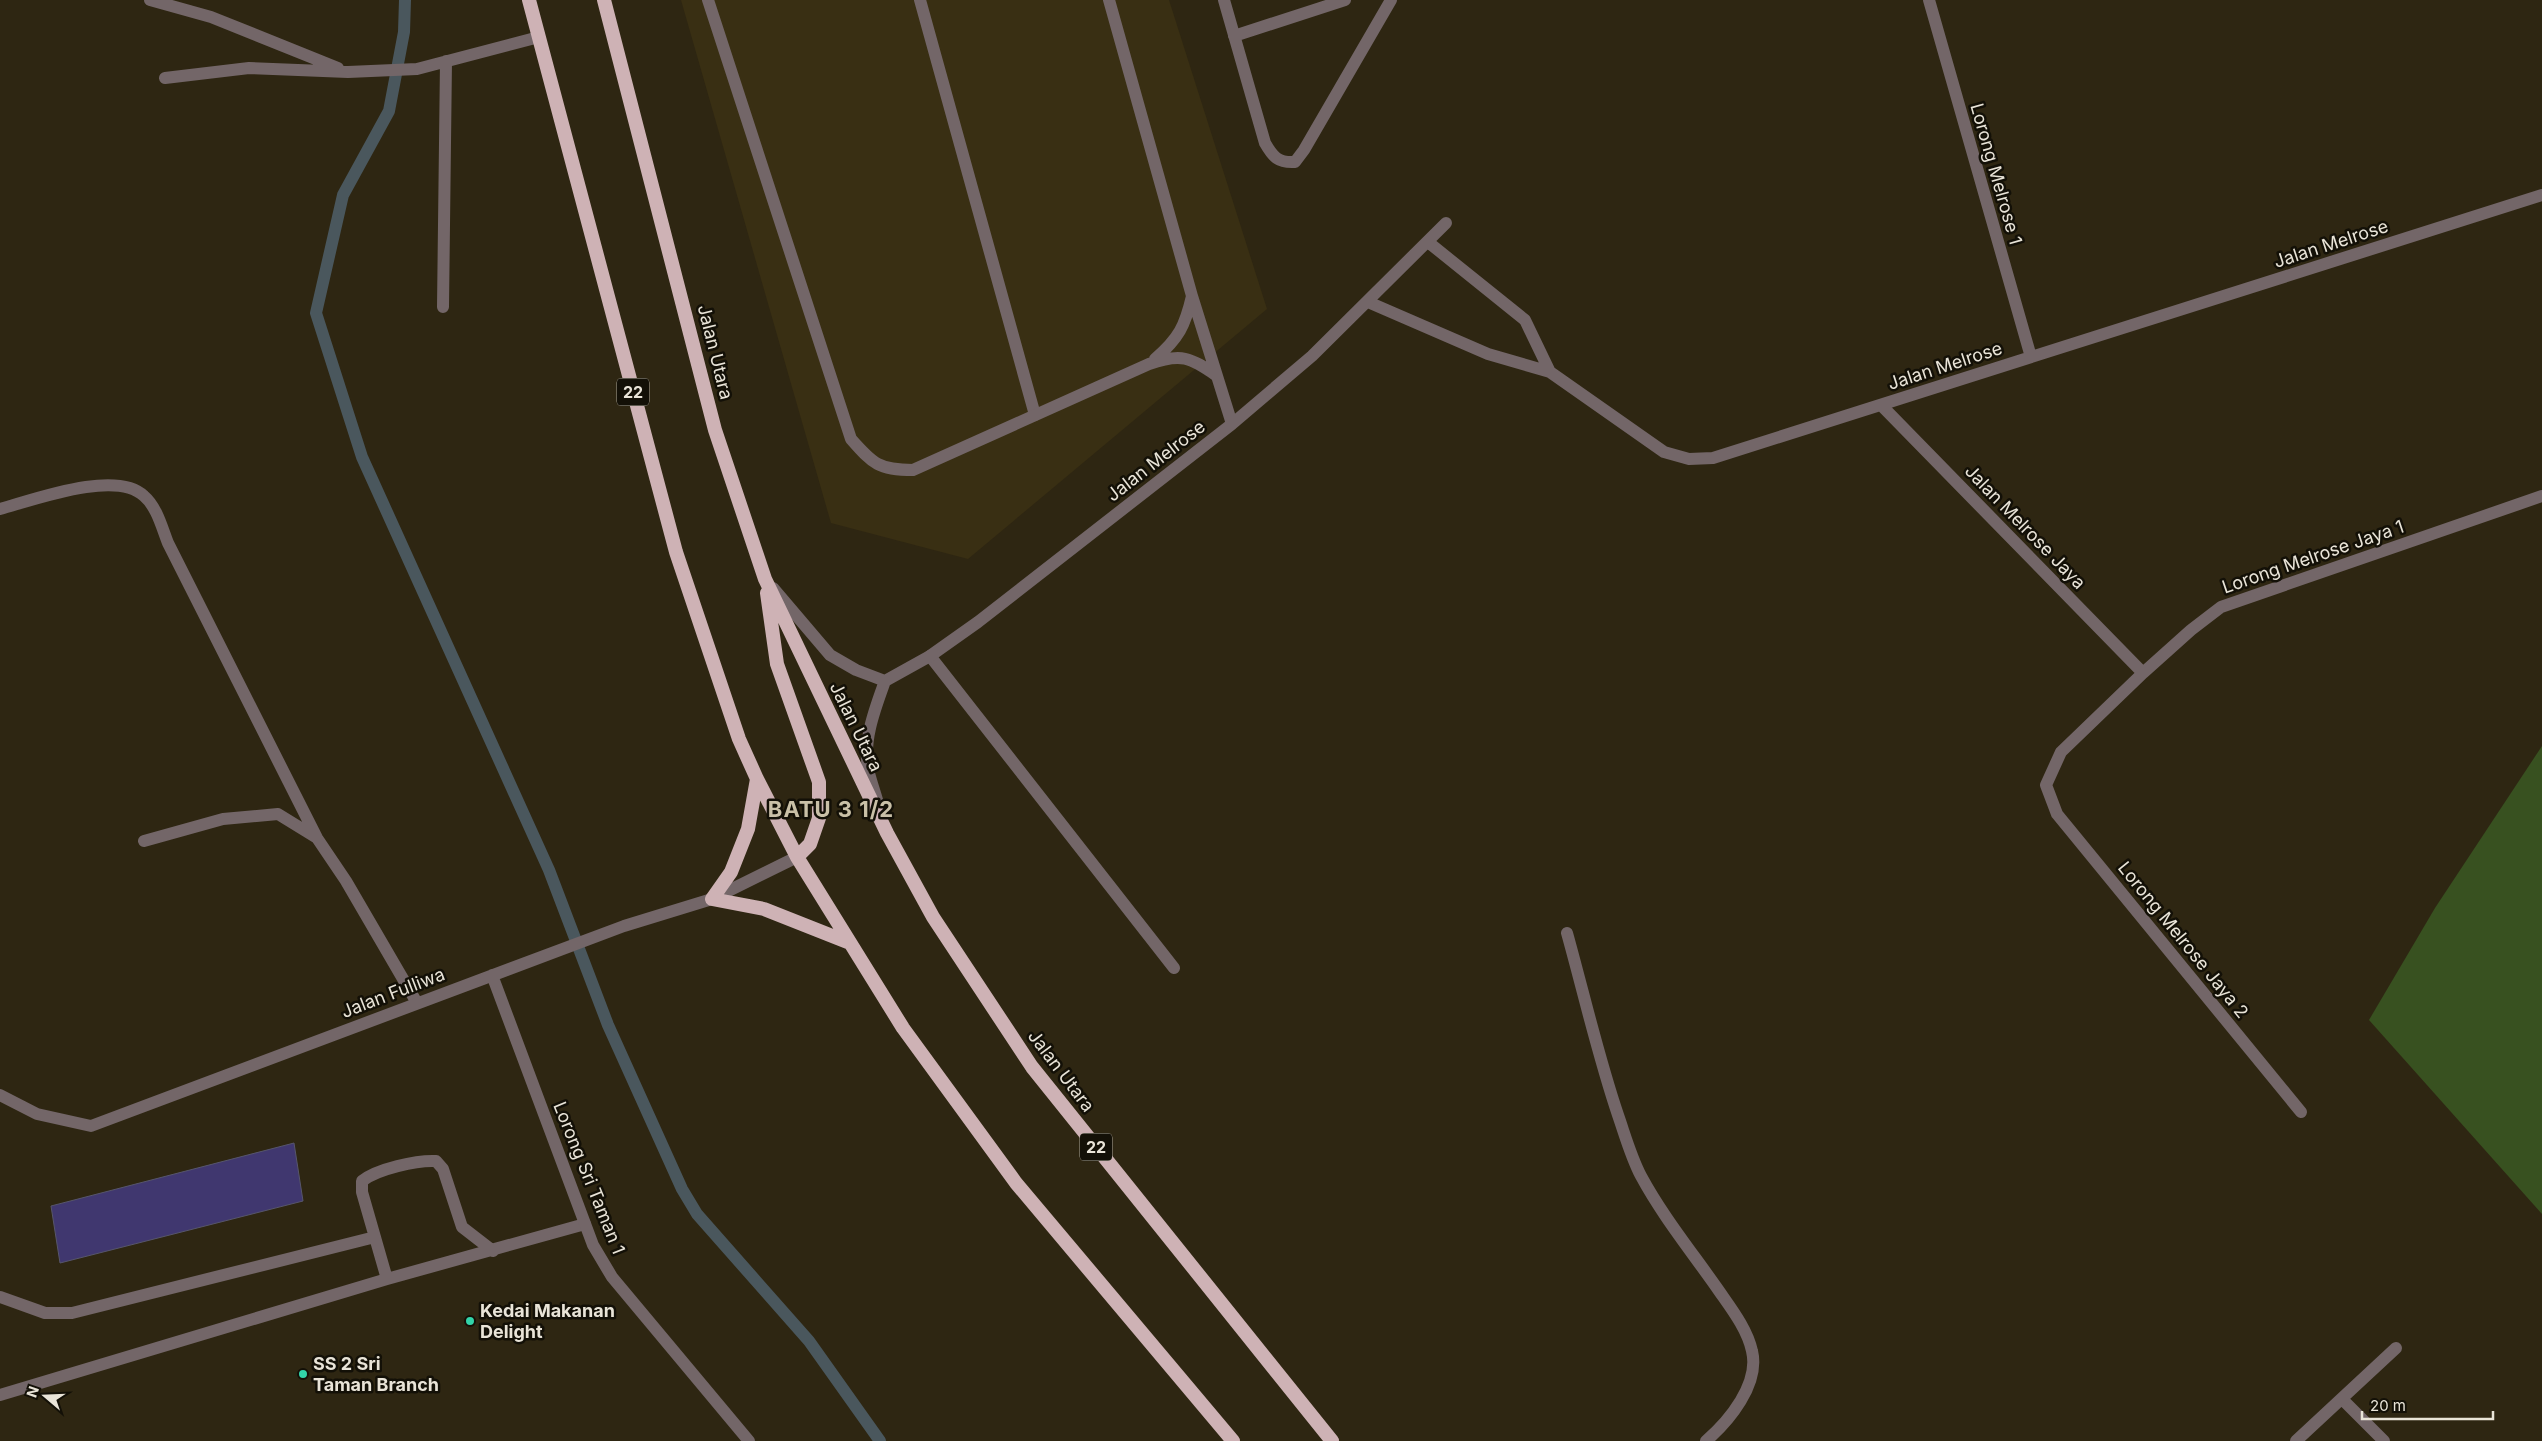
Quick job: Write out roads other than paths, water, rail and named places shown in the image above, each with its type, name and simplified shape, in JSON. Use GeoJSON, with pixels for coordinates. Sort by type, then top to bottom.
{"type":"FeatureCollection","features":[{"type":"Feature","properties":{"kind":"highway","name":"22"},"geometry":{"type":"LineString","coordinates":[[529,0],[676,552],[739,739],[756,779],[797,857],[903,1028],[1016,1183],[1233,1441]]}},
{"type":"Feature","properties":{"kind":"highway","name":"Jalan Utara"},"geometry":{"type":"LineString","coordinates":[[604,0],[715,430],[765,579],[887,833],[933,917],[1032,1067],[1332,1441]]}},
{"type":"Feature","properties":{"kind":"highway"},"geometry":{"type":"LineString","coordinates":[[765,579],[777,664],[819,782],[818,818],[810,844],[797,857]]}},
{"type":"Feature","properties":{"kind":"highway"},"geometry":{"type":"LineString","coordinates":[[756,779],[748,829],[731,872],[712,899],[764,909],[850,943]]}},
{"type":"Feature","properties":{"kind":"street"},"geometry":{"type":"LineString","coordinates":[[150,0],[211,17],[348,72]]}},
{"type":"Feature","properties":{"kind":"street"},"geometry":{"type":"LineString","coordinates":[[708,0],[851,439],[868,459],[890,470],[913,470],[1168,357],[1182,357],[1198,362],[1217,376]]}},
{"type":"Feature","properties":{"kind":"street"},"geometry":{"type":"LineString","coordinates":[[920,0],[1035,415]]}},
{"type":"Feature","properties":{"kind":"street"},"geometry":{"type":"LineString","coordinates":[[1109,0],[1192,296],[1232,424]]}},
{"type":"Feature","properties":{"kind":"street"},"geometry":{"type":"LineString","coordinates":[[1224,0],[1265,143],[1272,156],[1283,163],[1295,162],[1304,150],[1391,0]]}},
{"type":"Feature","properties":{"kind":"street"},"geometry":{"type":"LineString","coordinates":[[1234,36],[1345,0]]}},
{"type":"Feature","properties":{"kind":"street","name":"Lorong Melrose 1"},"geometry":{"type":"LineString","coordinates":[[1929,0],[2031,358]]}},
{"type":"Feature","properties":{"kind":"street"},"geometry":{"type":"LineString","coordinates":[[164,78],[249,68],[348,72],[417,69],[539,37]]}},
{"type":"Feature","properties":{"kind":"street"},"geometry":{"type":"LineString","coordinates":[[443,306],[446,61]]}},
{"type":"Feature","properties":{"kind":"street","name":"Jalan Melrose"},"geometry":{"type":"LineString","coordinates":[[1428,242],[1525,320],[1550,372],[1664,452],[1689,459],[1713,458],[2542,195]]}},
{"type":"Feature","properties":{"kind":"street","name":"Jalan Melrose"},"geometry":{"type":"LineString","coordinates":[[886,682],[930,656],[978,622],[1232,424],[1312,356],[1446,223]]}},
{"type":"Feature","properties":{"kind":"street"},"geometry":{"type":"LineString","coordinates":[[1149,364],[1170,346],[1178,336],[1186,323],[1192,296]]}},
{"type":"Feature","properties":{"kind":"street"},"geometry":{"type":"LineString","coordinates":[[1368,302],[1488,354],[1550,372]]}},
{"type":"Feature","properties":{"kind":"street","name":"Jalan Melrose Jaya"},"geometry":{"type":"LineString","coordinates":[[1881,405],[2143,673]]}},
{"type":"Feature","properties":{"kind":"street"},"geometry":{"type":"LineString","coordinates":[[0,509],[88,485],[123,486],[144,495],[156,514],[173,552],[317,838],[346,881],[417,1003]]}},
{"type":"Feature","properties":{"kind":"street","name":"Lorong Melrose Jaya 1"},"geometry":{"type":"LineString","coordinates":[[2046,785],[2061,752],[2143,673],[2191,630],[2221,607],[2542,496]]}},
{"type":"Feature","properties":{"kind":"street"},"geometry":{"type":"LineString","coordinates":[[765,579],[830,655],[856,670],[886,682],[874,709],[868,737],[868,768],[887,833]]}},
{"type":"Feature","properties":{"kind":"street"},"geometry":{"type":"LineString","coordinates":[[930,656],[1174,968]]}},
{"type":"Feature","properties":{"kind":"street","name":"Lorong Melrose Jaya 2"},"geometry":{"type":"LineString","coordinates":[[2046,785],[2057,814],[2301,1112]]}},
{"type":"Feature","properties":{"kind":"street"},"geometry":{"type":"LineString","coordinates":[[144,841],[223,819],[278,814],[317,838]]}},
{"type":"Feature","properties":{"kind":"street","name":"Jalan Fulliwa"},"geometry":{"type":"LineString","coordinates":[[0,1095],[37,1114],[91,1126],[624,926],[712,899],[797,857]]}},
{"type":"Feature","properties":{"kind":"street"},"geometry":{"type":"LineString","coordinates":[[1567,933],[1610,1092],[1640,1175],[1661,1211],[1743,1328],[1752,1352],[1751,1370],[1746,1390],[1737,1408],[1706,1441]]}},
{"type":"Feature","properties":{"kind":"street","name":"Lorong Sri Taman 1"},"geometry":{"type":"LineString","coordinates":[[492,975],[593,1245],[612,1277],[749,1441]]}},
{"type":"Feature","properties":{"kind":"street"},"geometry":{"type":"LineString","coordinates":[[387,1279],[362,1192],[362,1181],[370,1174],[426,1160],[436,1161],[443,1168],[462,1227],[493,1251]]}},
{"type":"Feature","properties":{"kind":"street"},"geometry":{"type":"LineString","coordinates":[[0,1395],[387,1279],[585,1224]]}},
{"type":"Feature","properties":{"kind":"street"},"geometry":{"type":"LineString","coordinates":[[0,1297],[45,1313],[72,1313],[375,1237]]}},
{"type":"Feature","properties":{"kind":"street"},"geometry":{"type":"LineString","coordinates":[[2296,1441],[2396,1348]]}},
{"type":"Feature","properties":{"kind":"street"},"geometry":{"type":"LineString","coordinates":[[2342,1399],[2384,1441]]}},
{"type":"Feature","properties":{"kind":"waterway"},"geometry":{"type":"LineString","coordinates":[[405,0],[404,32],[389,111],[343,195],[316,313],[362,457],[549,870],[608,1025],[682,1189],[697,1214],[809,1341],[880,1441]]}},
{"type":"Feature","properties":{"kind":"place","name":"Kedai Makanan Delight"},"geometry":{"type":"Point","coordinates":[470,1321]}},
{"type":"Feature","properties":{"kind":"place","name":"SS 2 Sri Taman Branch"},"geometry":{"type":"Point","coordinates":[303,1374]}},
{"type":"Feature","properties":{"kind":"district","name":"BATU 3 1/2"},"geometry":{"type":"Point","coordinates":[831,809]}}]}
